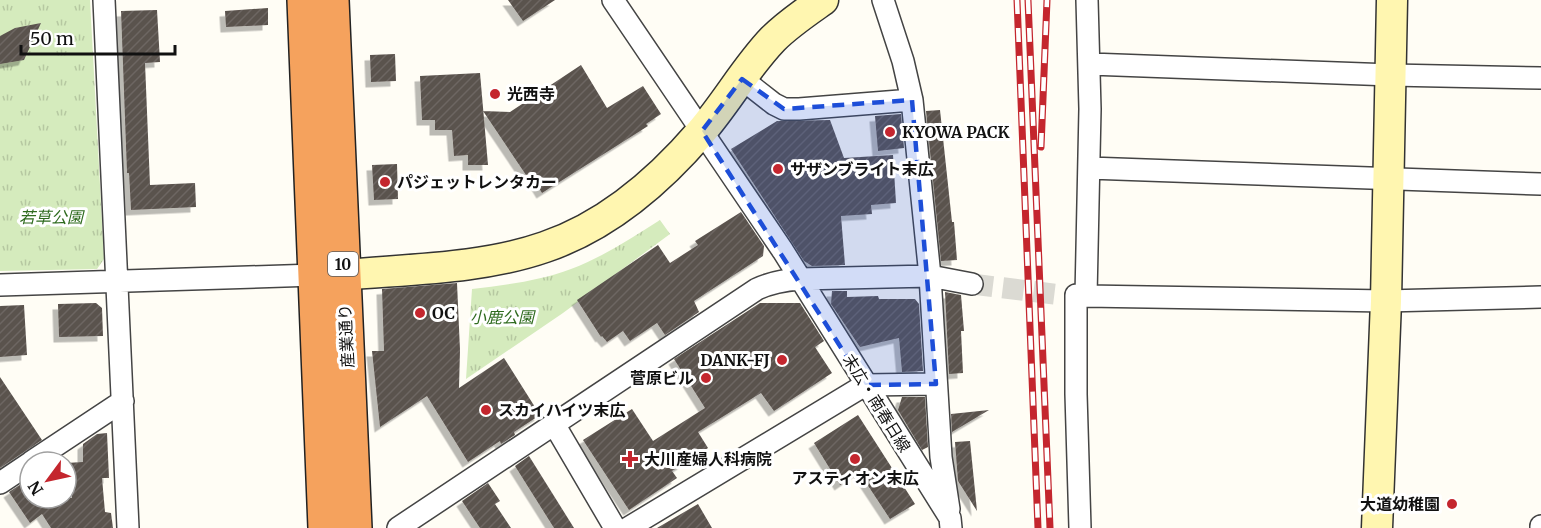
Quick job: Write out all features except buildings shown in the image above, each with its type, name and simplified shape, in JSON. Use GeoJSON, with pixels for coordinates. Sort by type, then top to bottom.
{"type":"FeatureCollection","features":[{"type":"Feature","properties":{"kind":"highway","name":"産業通り"},"geometry":{"type":"LineString","coordinates":[[303,0],[355,528]]}},
{"type":"Feature","properties":{"kind":"highway","name":"産業通り"},"geometry":{"type":"LineString","coordinates":[[325,528],[332,0]]}},
{"type":"Feature","properties":{"kind":"street"},"geometry":{"type":"LineString","coordinates":[[104,0],[128,528]]}},
{"type":"Feature","properties":{"kind":"street"},"geometry":{"type":"LineString","coordinates":[[0,285],[329,275],[492,260],[555,243],[591,226],[655,180],[702,131],[774,39],[790,23],[824,0]]}},
{"type":"Feature","properties":{"kind":"street"},"geometry":{"type":"LineString","coordinates":[[883,0],[903,61],[912,100],[930,276],[941,457],[951,523]]}},
{"type":"Feature","properties":{"kind":"street"},"geometry":{"type":"LineString","coordinates":[[1080,528],[1074,295],[1089,168],[1090,64],[1087,0]]}},
{"type":"Feature","properties":{"kind":"street"},"geometry":{"type":"LineString","coordinates":[[1377,528],[1386,301],[1392,0]]}},
{"type":"Feature","properties":{"kind":"street","name":"末広・南春日線"},"geometry":{"type":"LineString","coordinates":[[618,1],[800,279],[951,523]]}},
{"type":"Feature","properties":{"kind":"street"},"geometry":{"type":"LineString","coordinates":[[1090,64],[1541,78]]}},
{"type":"Feature","properties":{"kind":"street"},"geometry":{"type":"LineString","coordinates":[[742,79],[784,109],[912,100]]}},
{"type":"Feature","properties":{"kind":"street"},"geometry":{"type":"LineString","coordinates":[[1089,168],[1541,184]]}},
{"type":"Feature","properties":{"kind":"street"},"geometry":{"type":"LineString","coordinates":[[398,528],[425,521],[554,424],[758,289],[782,280],[800,279],[930,276],[972,284]]}},
{"type":"Feature","properties":{"kind":"street"},"geometry":{"type":"LineString","coordinates":[[1074,295],[1386,301],[1541,297]]}},
{"type":"Feature","properties":{"kind":"street"},"geometry":{"type":"LineString","coordinates":[[628,528],[866,385],[936,384]]}},
{"type":"Feature","properties":{"kind":"street"},"geometry":{"type":"LineString","coordinates":[[49,450],[123,400]]}},
{"type":"Feature","properties":{"kind":"street"},"geometry":{"type":"LineString","coordinates":[[554,424],[615,528]]}},
{"type":"Feature","properties":{"kind":"street"},"geometry":{"type":"LineString","coordinates":[[0,483],[18,471]]}},
{"type":"Feature","properties":{"kind":"highlighted area"},"geometry":{"type":"Polygon","coordinates":[[[742,79],[784,109],[912,100],[936,384],[865,385],[702,131],[742,79]]]}},
{"type":"Feature","properties":{"kind":"green space","name":"若草公園"},"geometry":{"type":"Polygon","coordinates":[[[0,0],[90,0],[104,259],[97,269],[0,271],[0,0]]]}},
{"type":"Feature","properties":{"kind":"green space","name":"小鹿公園"},"geometry":{"type":"Polygon","coordinates":[[[660,220],[670,234],[563,313],[466,379],[472,289],[535,280],[571,269],[606,253],[660,220]]]}},
{"type":"Feature","properties":{"kind":"tunnel"},"geometry":{"type":"LineString","coordinates":[[972,284],[1062,295]]}},
{"type":"Feature","properties":{"kind":"railway"},"geometry":{"type":"LineString","coordinates":[[1017,0],[1038,528]]}},
{"type":"Feature","properties":{"kind":"railway"},"geometry":{"type":"LineString","coordinates":[[1028,0],[1050,528]]}},
{"type":"Feature","properties":{"kind":"railway"},"geometry":{"type":"LineString","coordinates":[[1041,147],[1047,0]]}},
{"type":"Feature","properties":{"kind":"place","name":"光西寺"},"geometry":{"type":"Point","coordinates":[495,94]}},
{"type":"Feature","properties":{"kind":"place","name":"KYOWA PACK"},"geometry":{"type":"Point","coordinates":[890,132]}},
{"type":"Feature","properties":{"kind":"place","name":"サザンブライト末広"},"geometry":{"type":"Point","coordinates":[778,169]}},
{"type":"Feature","properties":{"kind":"place","name":"パジェットレンタカー"},"geometry":{"type":"Point","coordinates":[385,182]}},
{"type":"Feature","properties":{"kind":"place","name":"OC"},"geometry":{"type":"Point","coordinates":[420,313]}},
{"type":"Feature","properties":{"kind":"place","name":"DANK-FJ"},"geometry":{"type":"Point","coordinates":[782,360]}},
{"type":"Feature","properties":{"kind":"place","name":"菅原ビル"},"geometry":{"type":"Point","coordinates":[706,378]}},
{"type":"Feature","properties":{"kind":"place","name":"スカイハイツ末広"},"geometry":{"type":"Point","coordinates":[486,410]}},
{"type":"Feature","properties":{"kind":"place","name":"大川産婦人科病院"},"geometry":{"type":"Point","coordinates":[630,459]}},
{"type":"Feature","properties":{"kind":"place","name":"アスティオン末広"},"geometry":{"type":"Point","coordinates":[855,459]}},
{"type":"Feature","properties":{"kind":"place","name":"大道幼稚園"},"geometry":{"type":"Point","coordinates":[1452,504]}}]}
